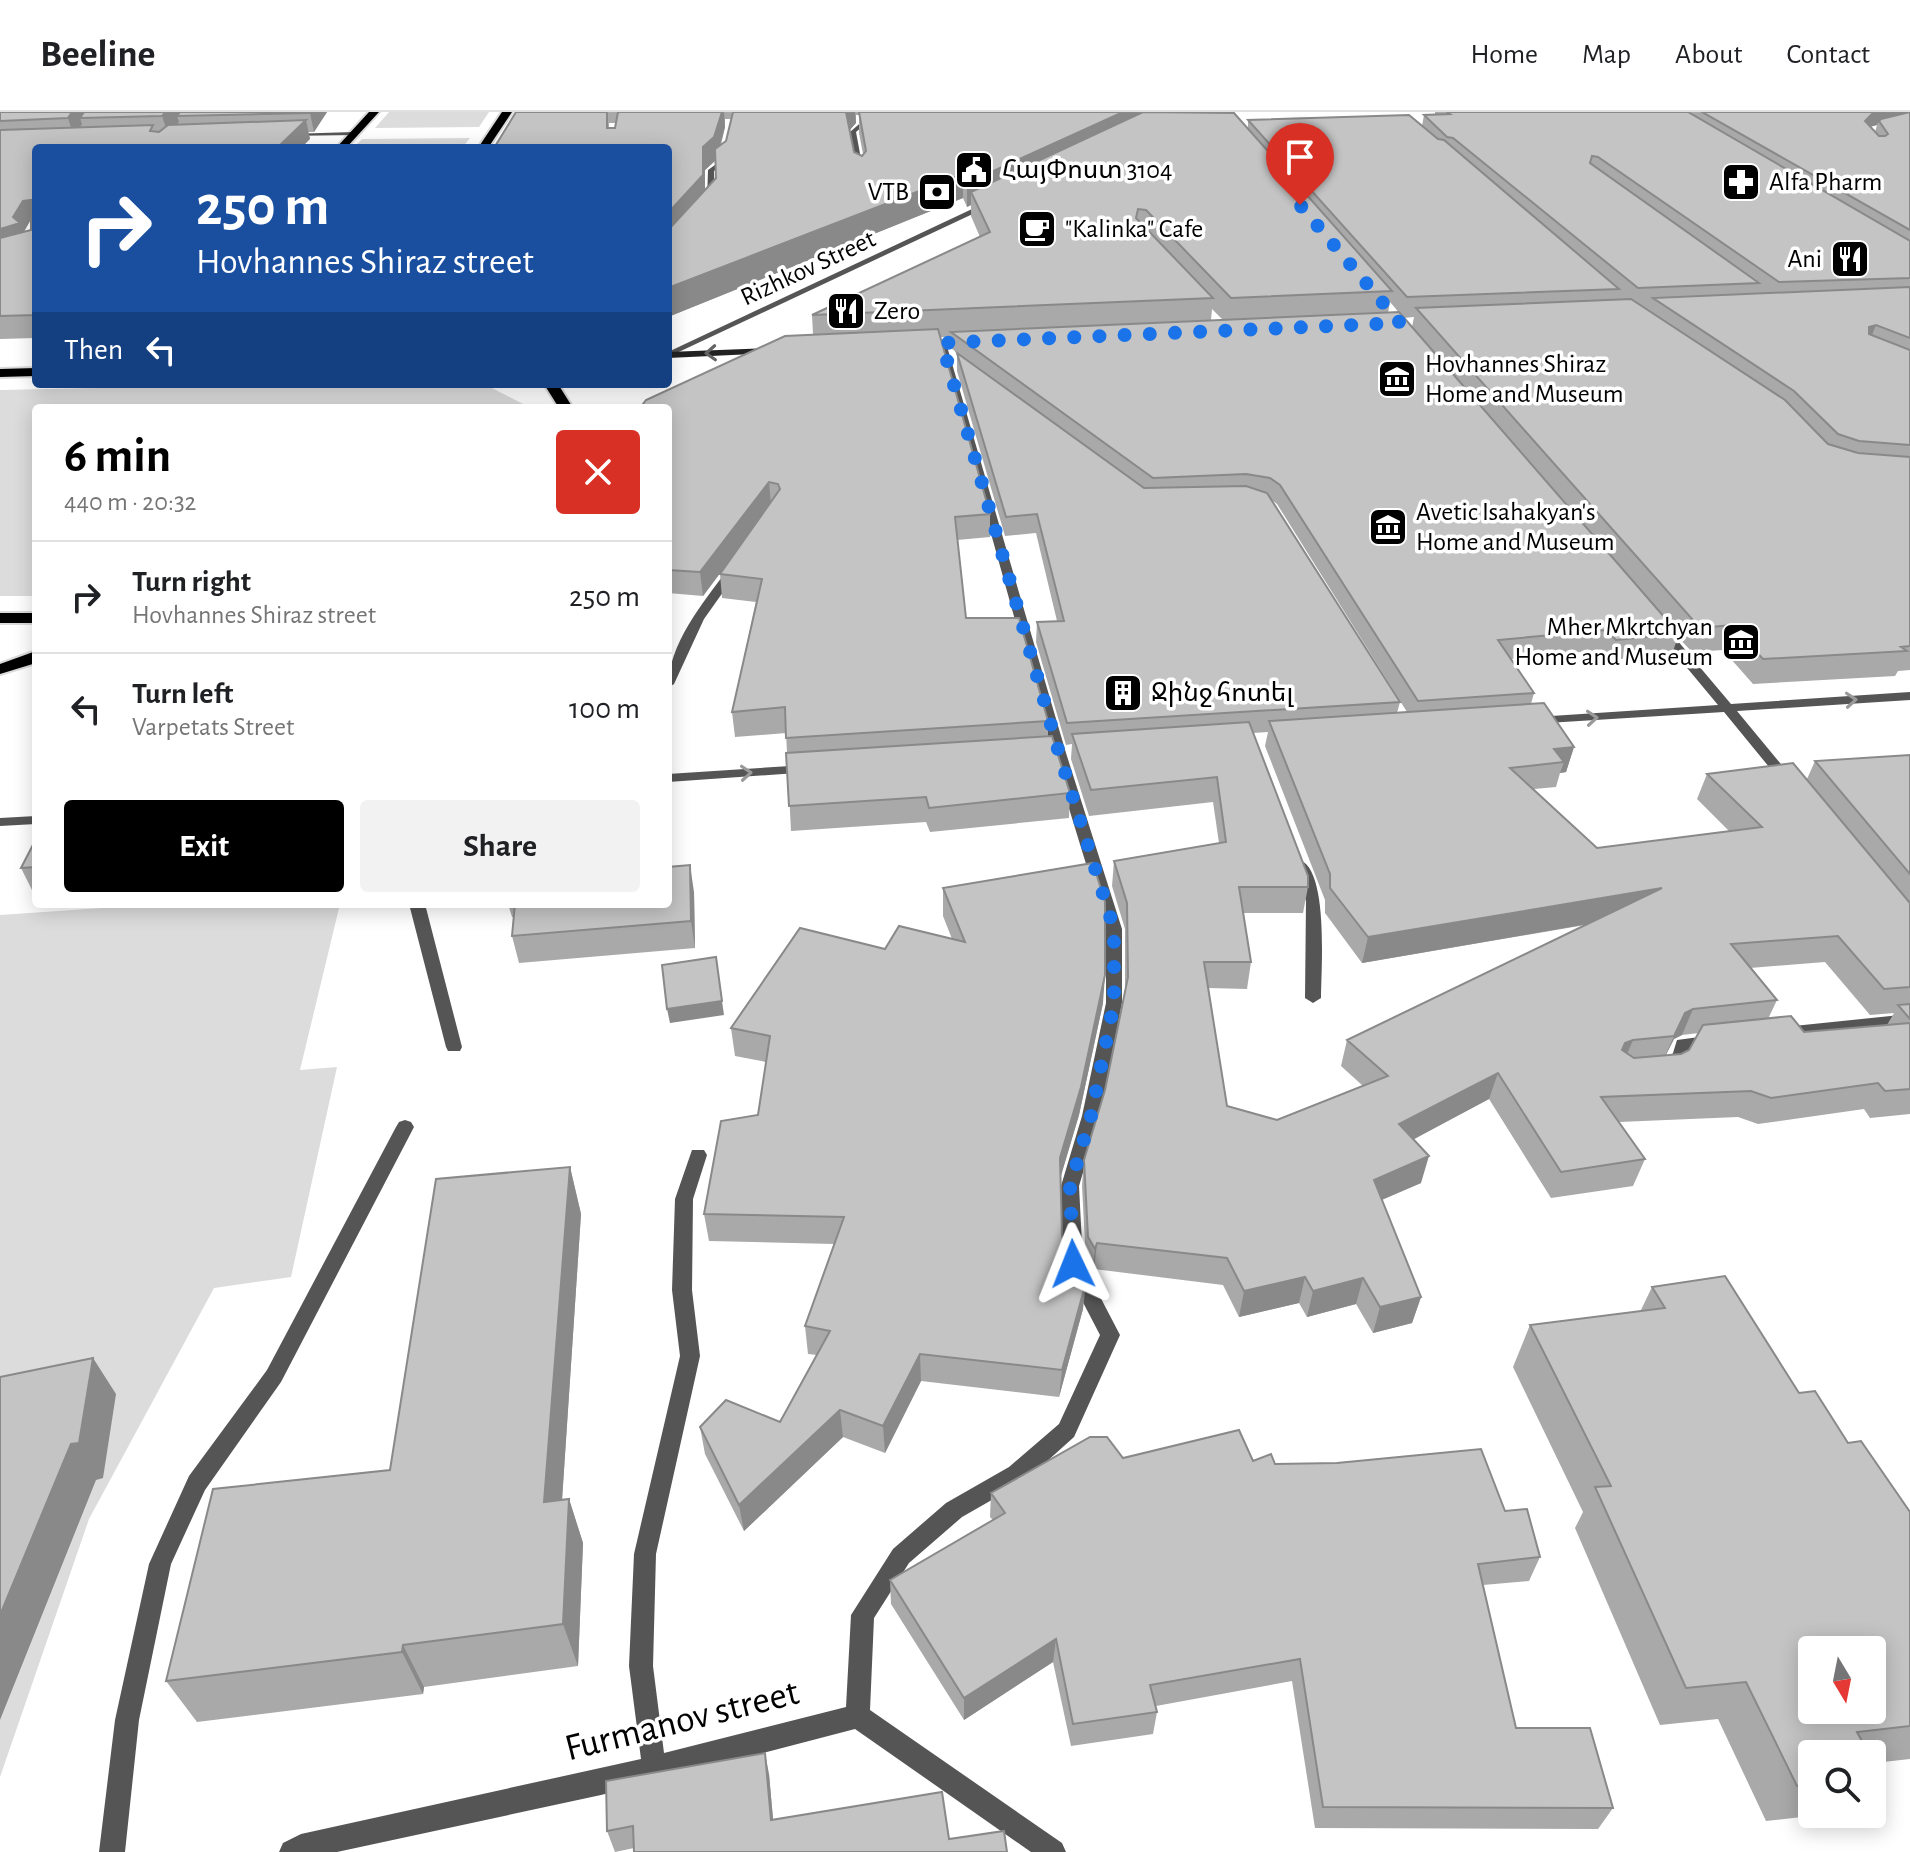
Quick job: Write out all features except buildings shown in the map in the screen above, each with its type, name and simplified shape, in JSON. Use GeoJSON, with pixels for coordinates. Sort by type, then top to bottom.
{"type":"FeatureCollection","features":[{"type":"Feature","properties":{"kind":"highway"},"geometry":{"type":"LineString","coordinates":[[345,144],[374,112]]}},
{"type":"Feature","properties":{"kind":"highway"},"geometry":{"type":"LineString","coordinates":[[486,144],[507,112]]}},
{"type":"Feature","properties":{"kind":"highway"},"geometry":{"type":"LineString","coordinates":[[0,373],[32,372]]}},
{"type":"Feature","properties":{"kind":"highway"},"geometry":{"type":"LineString","coordinates":[[0,618],[32,618]]}},
{"type":"Feature","properties":{"kind":"highway"},"geometry":{"type":"LineString","coordinates":[[1,670],[32,658]]}},
{"type":"Feature","properties":{"kind":"street"},"geometry":{"type":"LineString","coordinates":[[861,175],[853,132],[867,115]]}},
{"type":"Feature","properties":{"kind":"street"},"geometry":{"type":"LineString","coordinates":[[852,119],[867,115],[883,118]]}},
{"type":"Feature","properties":{"kind":"street"},"geometry":{"type":"LineString","coordinates":[[495,130],[510,130]]}},
{"type":"Feature","properties":{"kind":"street"},"geometry":{"type":"LineString","coordinates":[[278,136],[354,134]]}},
{"type":"Feature","properties":{"kind":"street"},"geometry":{"type":"LineString","coordinates":[[702,212],[712,200],[711,170],[722,163],[729,136]]}},
{"type":"Feature","properties":{"kind":"street","name":"Rizhkov Street"},"geometry":{"type":"LineString","coordinates":[[672,354],[1003,198]]}},
{"type":"Feature","properties":{"kind":"street"},"geometry":{"type":"LineString","coordinates":[[672,355],[775,350]]}},
{"type":"Feature","properties":{"kind":"street"},"geometry":{"type":"LineString","coordinates":[[947,350],[1059,753],[1114,929],[1114,1003],[1091,1116],[1070,1186],[1073,1264],[1110,1335],[1067,1430],[1017,1474],[954,1510],[901,1556],[863,1615],[858,1716],[1053,1852]]}},
{"type":"Feature","properties":{"kind":"street"},"geometry":{"type":"LineString","coordinates":[[672,675],[698,619],[740,559]]}},
{"type":"Feature","properties":{"kind":"street"},"geometry":{"type":"LineString","coordinates":[[1657,624],[1799,795]]}},
{"type":"Feature","properties":{"kind":"street"},"geometry":{"type":"LineString","coordinates":[[1515,723],[1910,696]]}},
{"type":"Feature","properties":{"kind":"street"},"geometry":{"type":"LineString","coordinates":[[672,778],[824,768]]}},
{"type":"Feature","properties":{"kind":"street"},"geometry":{"type":"LineString","coordinates":[[0,822],[32,820]]}},
{"type":"Feature","properties":{"kind":"street"},"geometry":{"type":"LineString","coordinates":[[1292,842],[1314,901],[1313,998]]}},
{"type":"Feature","properties":{"kind":"street"},"geometry":{"type":"LineString","coordinates":[[418,908],[454,1047]]}},
{"type":"Feature","properties":{"kind":"street"},"geometry":{"type":"LineString","coordinates":[[1759,1036],[1910,1020]]}},
{"type":"Feature","properties":{"kind":"street"},"geometry":{"type":"LineString","coordinates":[[1654,1072],[1669,1071],[1681,1054],[1683,1044],[1728,1039]]}},
{"type":"Feature","properties":{"kind":"street"},"geometry":{"type":"LineString","coordinates":[[112,1852],[127,1720],[160,1564],[197,1483],[274,1376],[405,1127]]}},
{"type":"Feature","properties":{"kind":"street"},"geometry":{"type":"LineString","coordinates":[[654,1768],[641,1666],[645,1554],[690,1356],[682,1290],[684,1199],[698,1155]]}},
{"type":"Feature","properties":{"kind":"street","name":"Furmanov street"},"geometry":{"type":"LineString","coordinates":[[292,1852],[301,1847],[654,1768],[858,1716]]}},
{"type":"Feature","properties":{"kind":"shaded area"},"geometry":{"type":"Polygon","coordinates":[[[389,112],[489,112],[479,127],[375,128],[389,112]]]}},
{"type":"Feature","properties":{"kind":"shaded area"},"geometry":{"type":"Polygon","coordinates":[[[470,138],[465,144],[357,144],[362,139],[470,138]]]}},
{"type":"Feature","properties":{"kind":"shaded area"},"geometry":{"type":"Polygon","coordinates":[[[492,388],[523,404],[32,404],[32,596],[0,596],[0,390],[492,388]]]}},
{"type":"Feature","properties":{"kind":"shaded area"},"geometry":{"type":"Polygon","coordinates":[[[102,908],[339,908],[300,1070],[337,1067],[291,1277],[214,1288],[89,1519],[0,1777],[0,915],[102,908]]]}},
{"type":"Feature","properties":{"kind":"place","name":"ՀայՓոստ 3104"},"geometry":{"type":"Point","coordinates":[974,170]}},
{"type":"Feature","properties":{"kind":"place","name":"Alfa Pharm"},"geometry":{"type":"Point","coordinates":[1741,182]}},
{"type":"Feature","properties":{"kind":"place","name":"VTB"},"geometry":{"type":"Point","coordinates":[937,192]}},
{"type":"Feature","properties":{"kind":"place","name":"\"Kalinka\" Cafe"},"geometry":{"type":"Point","coordinates":[1037,229]}},
{"type":"Feature","properties":{"kind":"place","name":"Ani"},"geometry":{"type":"Point","coordinates":[1850,259]}},
{"type":"Feature","properties":{"kind":"place","name":"Zero"},"geometry":{"type":"Point","coordinates":[846,311]}},
{"type":"Feature","properties":{"kind":"place","name":"Hovhannes Shiraz Home and Museum"},"geometry":{"type":"Point","coordinates":[1397,379]}},
{"type":"Feature","properties":{"kind":"place","name":"Avetic Isahakyan's Home and Museum"},"geometry":{"type":"Point","coordinates":[1388,527]}},
{"type":"Feature","properties":{"kind":"place","name":"Mher Mkrtchyan Home and Museum"},"geometry":{"type":"Point","coordinates":[1741,642]}},
{"type":"Feature","properties":{"kind":"place","name":"Ջինջ հոտել"},"geometry":{"type":"Point","coordinates":[1123,693]}},
{"type":"Feature","properties":{"kind":"route"},"geometry":{"type":"LineString","coordinates":[[1073,1264],[1070,1186],[1091,1116],[1114,1003],[1114,929],[1059,753],[942,343],[1400,323],[1300,205]]}}]}
